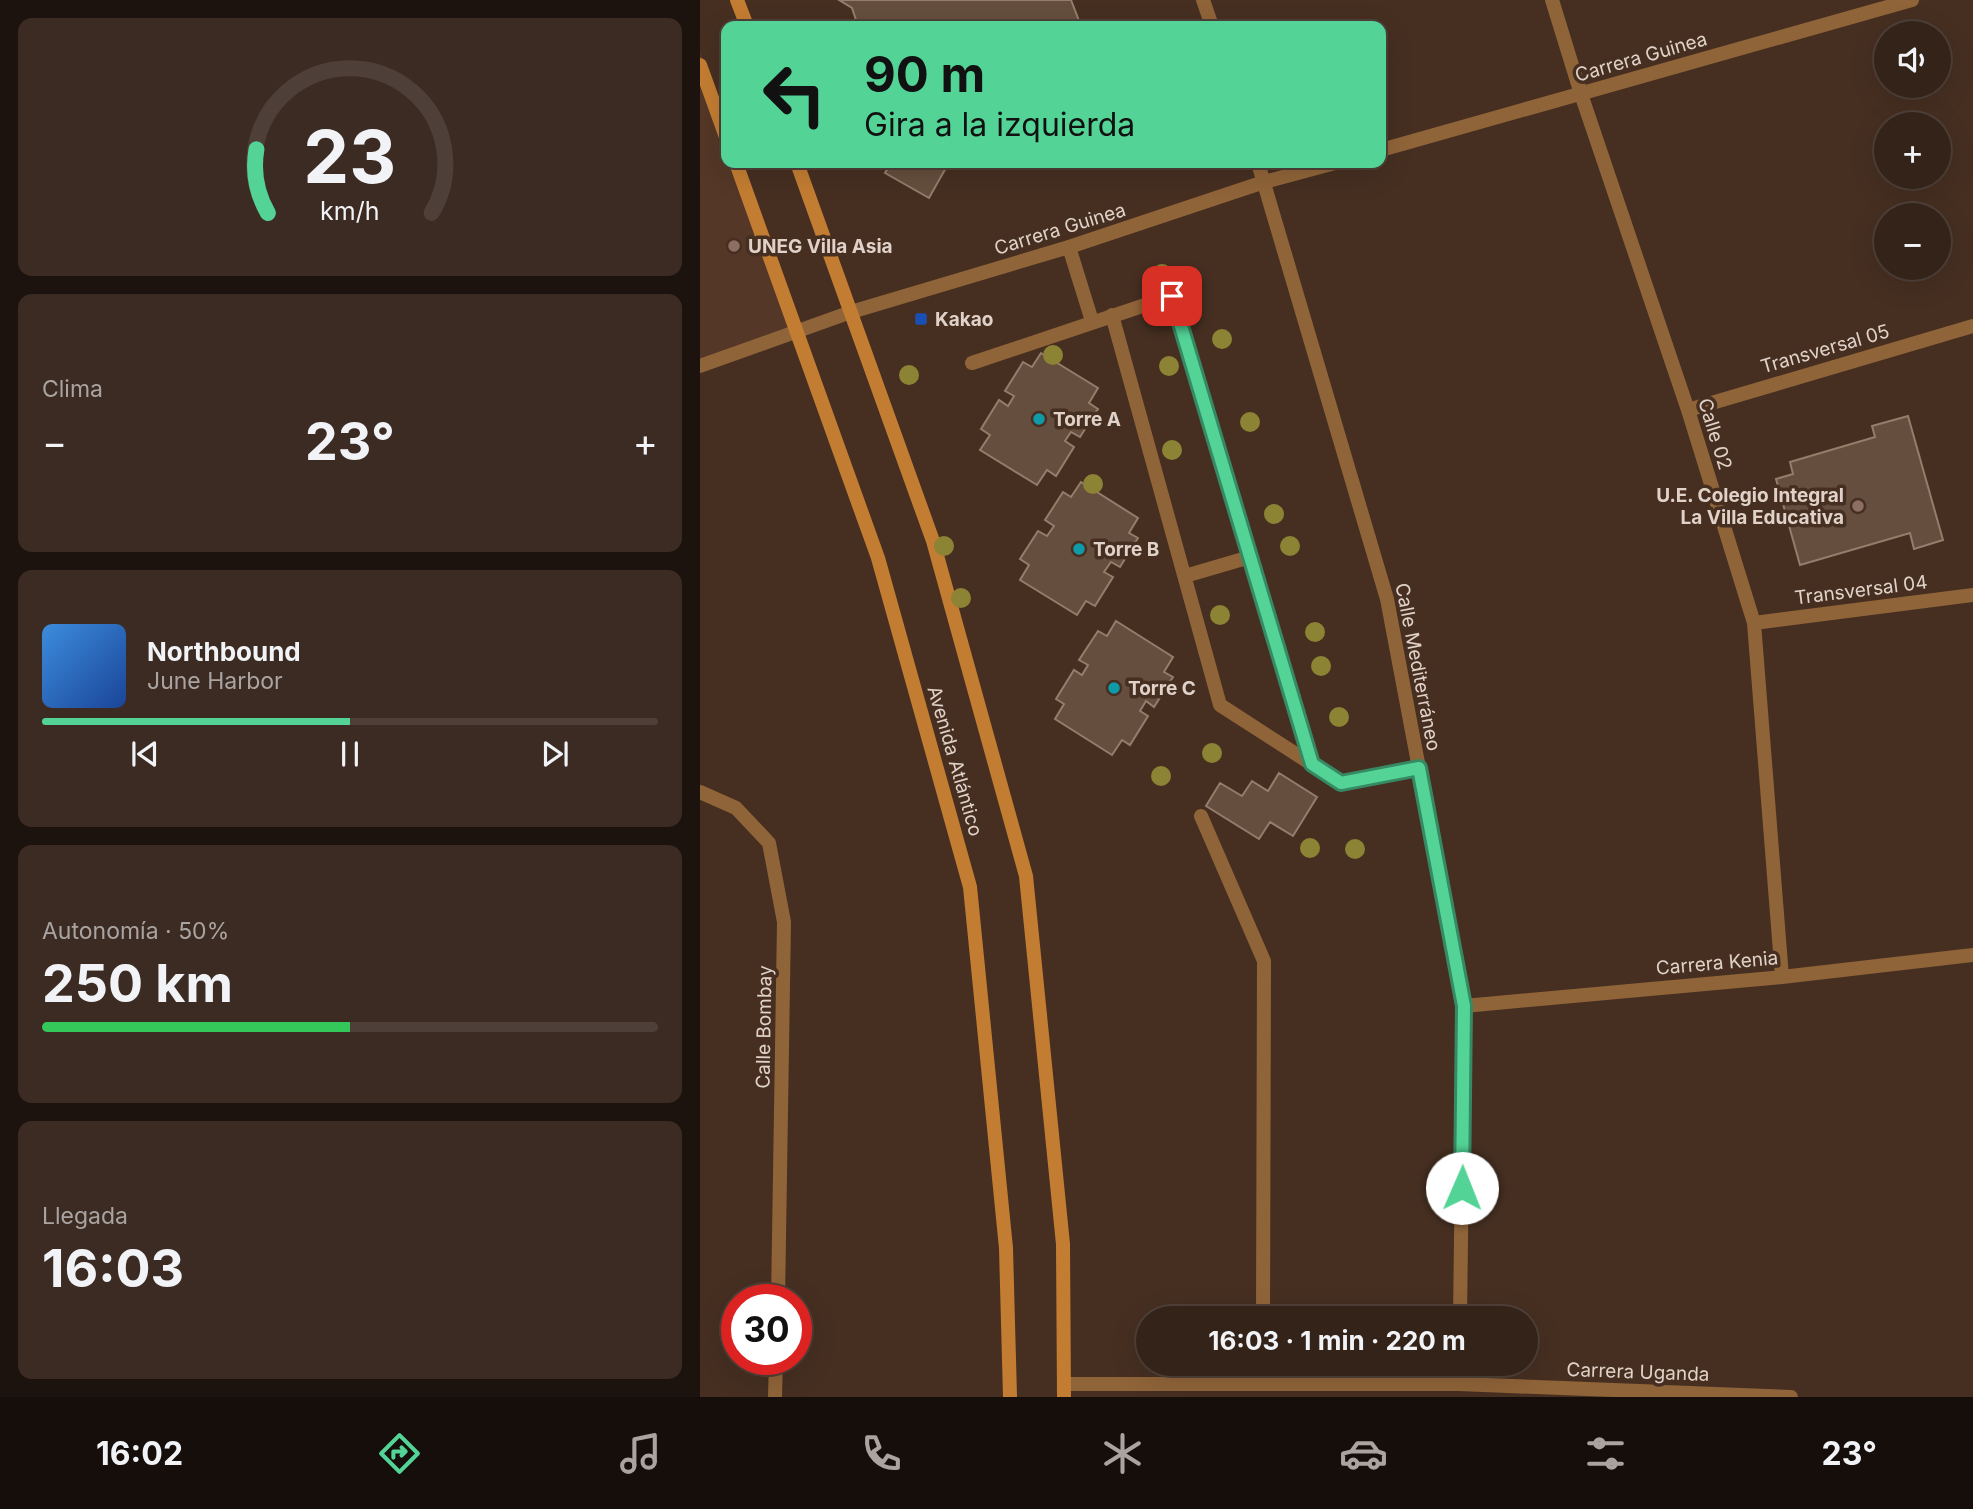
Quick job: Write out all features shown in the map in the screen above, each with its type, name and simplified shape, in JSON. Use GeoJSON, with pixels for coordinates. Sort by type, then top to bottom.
{"type":"FeatureCollection","features":[{"type":"Feature","properties":{"kind":"main road"},"geometry":{"type":"LineString","coordinates":[[737,0],[745,21]]}},
{"type":"Feature","properties":{"kind":"main road"},"geometry":{"type":"LineString","coordinates":[[700,65],[721,123]]}},
{"type":"Feature","properties":{"kind":"main road","name":"Avenida Atlántico"},"geometry":{"type":"LineString","coordinates":[[738,168],[878,558],[970,887],[1006,1248],[1010,1397]]}},
{"type":"Feature","properties":{"kind":"main road","name":"Avenida Atlántico"},"geometry":{"type":"LineString","coordinates":[[799,168],[933,541],[1026,876],[1063,1244],[1064,1390]]}},
{"type":"Feature","properties":{"kind":"street"},"geometry":{"type":"LineString","coordinates":[[1203,0],[1210,21]]}},
{"type":"Feature","properties":{"kind":"street","name":"Calle 02"},"geometry":{"type":"LineString","coordinates":[[1552,0],[1688,410],[1754,623],[1782,977]]}},
{"type":"Feature","properties":{"kind":"street","name":"Carrera Guinea"},"geometry":{"type":"LineString","coordinates":[[1386,149],[1912,0]]}},
{"type":"Feature","properties":{"kind":"street","name":"Calle Mediterráneo"},"geometry":{"type":"LineString","coordinates":[[1260,168],[1387,599],[1464,1006],[1460,1306]]}},
{"type":"Feature","properties":{"kind":"street","name":"Carrera Guinea"},"geometry":{"type":"LineString","coordinates":[[700,366],[851,312],[1069,247],[1264,182],[1316,168]]}},
{"type":"Feature","properties":{"kind":"street"},"geometry":{"type":"LineString","coordinates":[[1069,247],[1093,321]]}},
{"type":"Feature","properties":{"kind":"street"},"geometry":{"type":"LineString","coordinates":[[972,363],[1172,296],[1312,764]]}},
{"type":"Feature","properties":{"kind":"street"},"geometry":{"type":"LineString","coordinates":[[1112,315],[1220,705],[1341,783],[1419,768]]}},
{"type":"Feature","properties":{"kind":"street","name":"Transversal 05"},"geometry":{"type":"LineString","coordinates":[[1688,410],[1973,326]]}},
{"type":"Feature","properties":{"kind":"street"},"geometry":{"type":"LineString","coordinates":[[1185,576],[1250,557]]}},
{"type":"Feature","properties":{"kind":"street","name":"Transversal 04"},"geometry":{"type":"LineString","coordinates":[[1754,623],[1973,595]]}},
{"type":"Feature","properties":{"kind":"street","name":"Calle Bombay"},"geometry":{"type":"LineString","coordinates":[[700,792],[736,808],[769,843],[784,922],[778,1284]]}},
{"type":"Feature","properties":{"kind":"street"},"geometry":{"type":"LineString","coordinates":[[1200,816],[1264,961],[1263,1306]]}},
{"type":"Feature","properties":{"kind":"street","name":"Carrera Kenia"},"geometry":{"type":"LineString","coordinates":[[1464,1006],[1782,977],[1973,955]]}},
{"type":"Feature","properties":{"kind":"street"},"geometry":{"type":"LineString","coordinates":[[775,1397],[776,1375]]}},
{"type":"Feature","properties":{"kind":"street"},"geometry":{"type":"LineString","coordinates":[[1263,1376],[1263,1382]]}},
{"type":"Feature","properties":{"kind":"street"},"geometry":{"type":"LineString","coordinates":[[1458,1376],[1458,1384]]}},
{"type":"Feature","properties":{"kind":"street","name":"Carrera Uganda"},"geometry":{"type":"LineString","coordinates":[[1064,1390],[1263,1382],[1458,1384],[1791,1397]]}},
{"type":"Feature","properties":{"kind":"shaded area","name":"UNEG Villa Asia"},"geometry":{"type":"Polygon","coordinates":[[[700,51],[721,112],[721,168],[741,168],[797,330],[700,363],[700,51]]]}},
{"type":"Feature","properties":{"kind":"building"},"geometry":{"type":"Polygon","coordinates":[[[839,0],[1071,0],[1079,21],[856,21],[852,8],[839,0]]]}},
{"type":"Feature","properties":{"kind":"building"},"geometry":{"type":"Polygon","coordinates":[[[888,168],[946,168],[929,198],[885,173],[888,168]]]}},
{"type":"Feature","properties":{"kind":"building","name":"Torre A"},"geometry":{"type":"Polygon","coordinates":[[[1041,353],[1098,388],[1089,403],[1098,409],[1080,437],[1071,432],[1065,441],[1074,447],[1056,476],[1047,470],[1037,485],[980,450],[990,435],[981,429],[999,400],[1008,406],[1014,396],[1005,391],[1023,362],[1032,367],[1041,353]]]}},
{"type":"Feature","properties":{"kind":"building","name":"U.E. Colegio Integral La Villa Educativa"},"geometry":{"type":"Polygon","coordinates":[[[1908,416],[1943,540],[1914,549],[1910,533],[1800,565],[1776,479],[1793,474],[1790,462],[1875,437],[1872,426],[1908,416]]]}},
{"type":"Feature","properties":{"kind":"building","name":"Torre B"},"geometry":{"type":"Polygon","coordinates":[[[1081,482],[1138,518],[1129,533],[1138,538],[1120,567],[1111,562],[1104,572],[1113,577],[1095,606],[1086,601],[1077,615],[1020,580],[1029,565],[1020,559],[1038,531],[1047,536],[1054,526],[1045,520],[1063,492],[1071,497],[1081,482]]]}},
{"type":"Feature","properties":{"kind":"building","name":"Torre C"},"geometry":{"type":"Polygon","coordinates":[[[1116,621],[1173,657],[1164,672],[1173,677],[1154,707],[1146,701],[1140,711],[1148,716],[1130,745],[1122,740],[1112,755],[1055,719],[1064,704],[1056,699],[1074,670],[1082,675],[1088,665],[1079,660],[1098,631],[1107,636],[1116,621]]]}},
{"type":"Feature","properties":{"kind":"building"},"geometry":{"type":"Polygon","coordinates":[[[1279,773],[1317,797],[1293,836],[1270,822],[1259,839],[1206,806],[1220,783],[1242,796],[1252,781],[1268,791],[1279,773]]]}},
{"type":"Feature","properties":{"kind":"place","name":"UNEG Villa Asia"},"geometry":{"type":"Point","coordinates":[734,246]}},
{"type":"Feature","properties":{"kind":"place","name":"Kakao"},"geometry":{"type":"Point","coordinates":[921,319]}},
{"type":"Feature","properties":{"kind":"place","name":"Torre A"},"geometry":{"type":"Point","coordinates":[1039,419]}},
{"type":"Feature","properties":{"kind":"place","name":"U.E. Colegio Integral La Villa Educativa"},"geometry":{"type":"Point","coordinates":[1858,506]}},
{"type":"Feature","properties":{"kind":"place","name":"Torre B"},"geometry":{"type":"Point","coordinates":[1079,549]}},
{"type":"Feature","properties":{"kind":"place","name":"Torre C"},"geometry":{"type":"Point","coordinates":[1114,688]}},
{"type":"Feature","properties":{"kind":"route"},"geometry":{"type":"LineString","coordinates":[[1172,296],[1312,764],[1341,783],[1419,768],[1464,1006],[1462,1188]]}}]}
